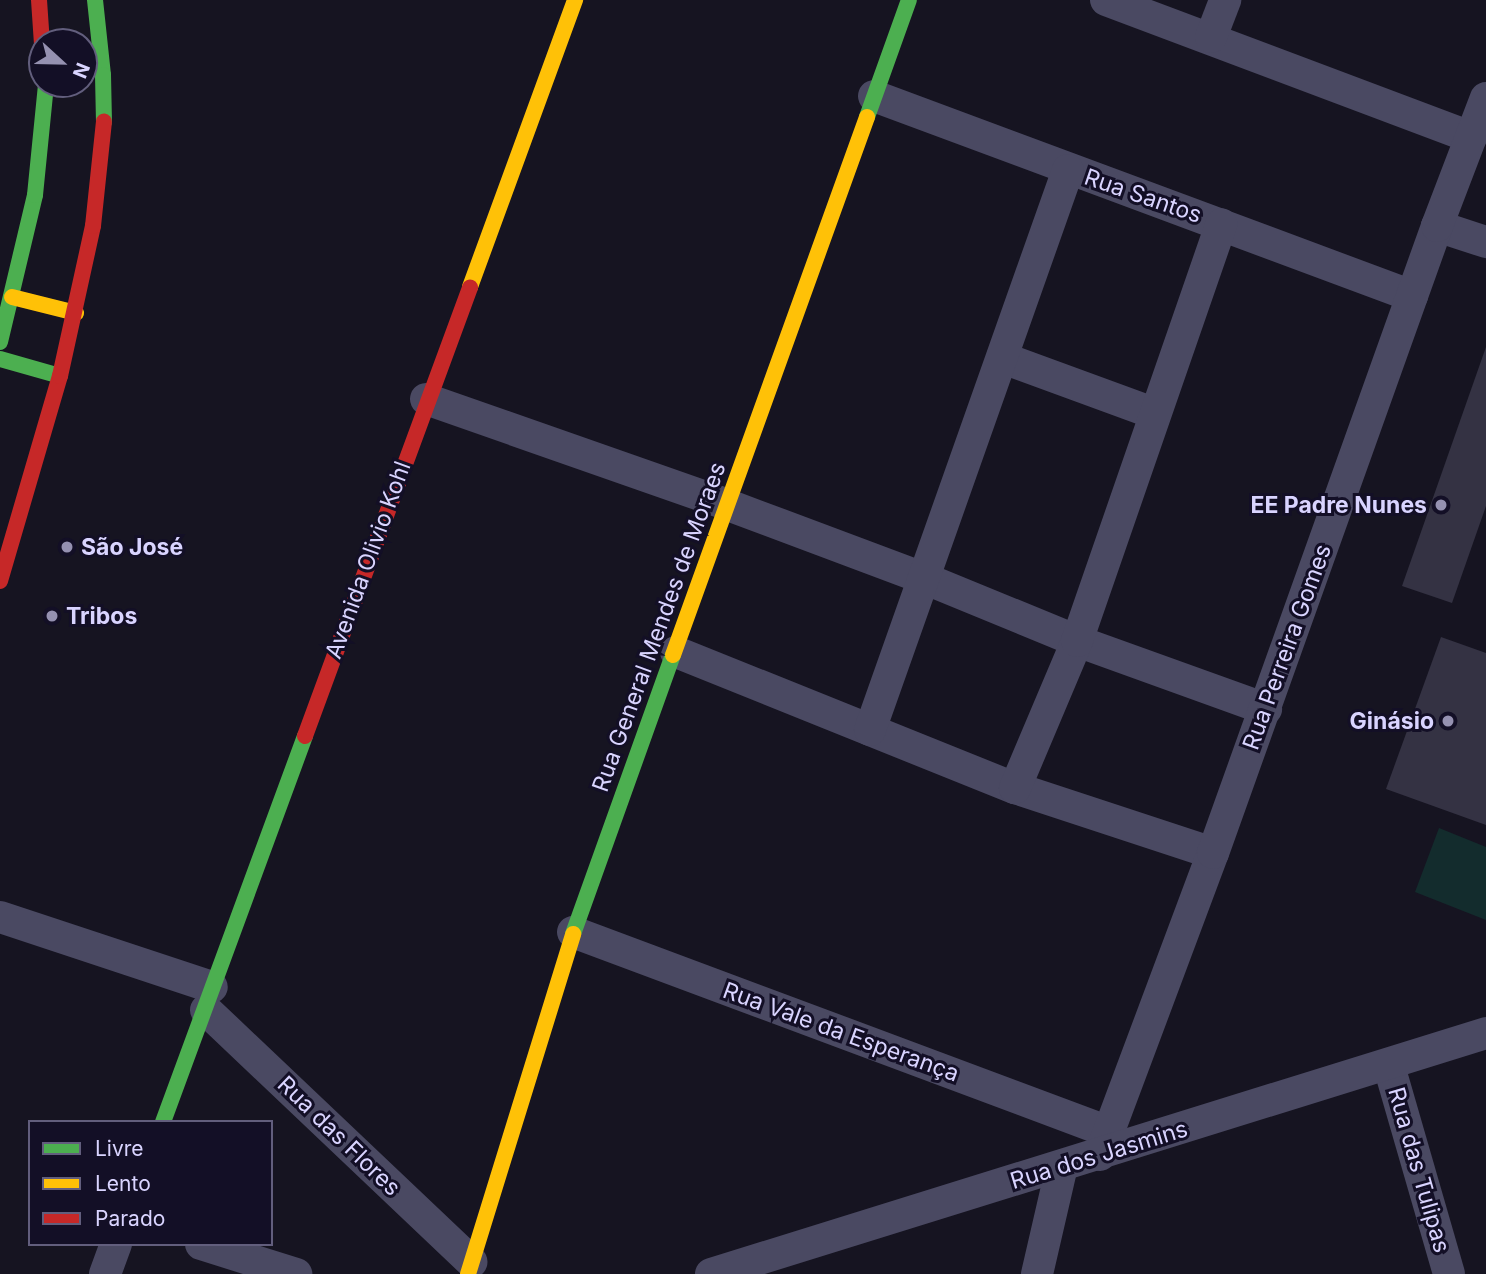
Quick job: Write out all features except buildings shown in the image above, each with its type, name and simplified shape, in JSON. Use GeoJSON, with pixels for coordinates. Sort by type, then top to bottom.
{"type":"FeatureCollection","features":[{"type":"Feature","properties":{"kind":"street"},"geometry":{"type":"LineString","coordinates":[[39,0],[41,28]]}},
{"type":"Feature","properties":{"kind":"street"},"geometry":{"type":"LineString","coordinates":[[0,581],[60,376],[93,226],[104,141],[103,75],[95,0]]}},
{"type":"Feature","properties":{"kind":"street","name":"Avenida Olivio Kohl"},"geometry":{"type":"LineString","coordinates":[[164,1120],[426,399],[575,0]]}},
{"type":"Feature","properties":{"kind":"street","name":"Rua General Mendes de Moraes"},"geometry":{"type":"LineString","coordinates":[[470,1268],[573,932],[909,0]]}},
{"type":"Feature","properties":{"kind":"street"},"geometry":{"type":"LineString","coordinates":[[1106,0],[1211,37],[1471,137]]}},
{"type":"Feature","properties":{"kind":"street"},"geometry":{"type":"LineString","coordinates":[[1211,37],[1225,0]]}},
{"type":"Feature","properties":{"kind":"street","name":"Rua Santos"},"geometry":{"type":"LineString","coordinates":[[874,96],[1412,296]]}},
{"type":"Feature","properties":{"kind":"street"},"geometry":{"type":"LineString","coordinates":[[45,98],[35,195],[1,340],[60,376]]}},
{"type":"Feature","properties":{"kind":"street","name":"Rua Perreira Gomes"},"geometry":{"type":"LineString","coordinates":[[1104,1144],[1213,853],[1437,226],[1486,98]]}},
{"type":"Feature","properties":{"kind":"street"},"geometry":{"type":"LineString","coordinates":[[870,730],[926,579],[1068,170]]}},
{"type":"Feature","properties":{"kind":"street"},"geometry":{"type":"LineString","coordinates":[[1015,788],[1077,640],[1153,413],[1222,224]]}},
{"type":"Feature","properties":{"kind":"street"},"geometry":{"type":"LineString","coordinates":[[1437,226],[1486,242]]}},
{"type":"Feature","properties":{"kind":"street"},"geometry":{"type":"LineString","coordinates":[[12,297],[76,313]]}},
{"type":"Feature","properties":{"kind":"street"},"geometry":{"type":"LineString","coordinates":[[1003,358],[1153,413]]}},
{"type":"Feature","properties":{"kind":"street"},"geometry":{"type":"LineString","coordinates":[[426,399],[728,505],[926,579],[1077,640],[1265,709]]}},
{"type":"Feature","properties":{"kind":"street"},"geometry":{"type":"LineString","coordinates":[[676,652],[1015,788],[1213,853]]}},
{"type":"Feature","properties":{"kind":"street","name":"Rua das Flores"},"geometry":{"type":"LineString","coordinates":[[0,917],[209,999],[470,1268]]}},
{"type":"Feature","properties":{"kind":"street","name":"Rua Vale da Esperança"},"geometry":{"type":"LineString","coordinates":[[573,932],[1104,1144]]}},
{"type":"Feature","properties":{"kind":"street","name":"Rua dos Jasmins"},"geometry":{"type":"LineString","coordinates":[[711,1274],[1062,1167],[1104,1144],[1389,1066],[1486,1033]]}},
{"type":"Feature","properties":{"kind":"street","name":"Rua das Tulipas"},"geometry":{"type":"LineString","coordinates":[[1389,1066],[1449,1274]]}},
{"type":"Feature","properties":{"kind":"street"},"geometry":{"type":"LineString","coordinates":[[1037,1274],[1062,1167]]}},
{"type":"Feature","properties":{"kind":"street"},"geometry":{"type":"LineString","coordinates":[[105,1274],[115,1246]]}},
{"type":"Feature","properties":{"kind":"street"},"geometry":{"type":"LineString","coordinates":[[207,1246],[296,1274]]}},
{"type":"Feature","properties":{"kind":"green space"},"geometry":{"type":"Polygon","coordinates":[[[1439,828],[1486,847],[1486,920],[1415,892],[1439,828]]]}},
{"type":"Feature","properties":{"kind":"traffic: fast"},"geometry":{"type":"LineString","coordinates":[[95,0],[103,75],[104,122]]}},
{"type":"Feature","properties":{"kind":"traffic: fast"},"geometry":{"type":"LineString","coordinates":[[867,117],[909,0]]}},
{"type":"Feature","properties":{"kind":"traffic: fast"},"geometry":{"type":"LineString","coordinates":[[0,342],[35,195],[45,98]]}},
{"type":"Feature","properties":{"kind":"traffic: fast"},"geometry":{"type":"LineString","coordinates":[[0,359],[60,376]]}},
{"type":"Feature","properties":{"kind":"traffic: fast"},"geometry":{"type":"LineString","coordinates":[[573,934],[673,655]]}},
{"type":"Feature","properties":{"kind":"traffic: fast"},"geometry":{"type":"LineString","coordinates":[[164,1120],[305,736]]}},
{"type":"Feature","properties":{"kind":"traffic: slow"},"geometry":{"type":"LineString","coordinates":[[470,287],[575,0]]}},
{"type":"Feature","properties":{"kind":"traffic: slow"},"geometry":{"type":"LineString","coordinates":[[673,655],[867,117]]}},
{"type":"Feature","properties":{"kind":"traffic: slow"},"geometry":{"type":"LineString","coordinates":[[12,297],[76,313]]}},
{"type":"Feature","properties":{"kind":"traffic: slow"},"geometry":{"type":"LineString","coordinates":[[468,1274],[573,934]]}},
{"type":"Feature","properties":{"kind":"traffic: jam"},"geometry":{"type":"LineString","coordinates":[[39,0],[41,28]]}},
{"type":"Feature","properties":{"kind":"traffic: jam"},"geometry":{"type":"LineString","coordinates":[[0,581],[60,376],[93,226],[104,122]]}},
{"type":"Feature","properties":{"kind":"traffic: jam"},"geometry":{"type":"LineString","coordinates":[[305,736],[470,287]]}},
{"type":"Feature","properties":{"kind":"place","name":"EE Padre Nunes"},"geometry":{"type":"Point","coordinates":[1441,505]}},
{"type":"Feature","properties":{"kind":"place","name":"São José"},"geometry":{"type":"Point","coordinates":[67,547]}},
{"type":"Feature","properties":{"kind":"place","name":"Tribos"},"geometry":{"type":"Point","coordinates":[52,616]}},
{"type":"Feature","properties":{"kind":"place","name":"Ginásio"},"geometry":{"type":"Point","coordinates":[1448,721]}}]}
